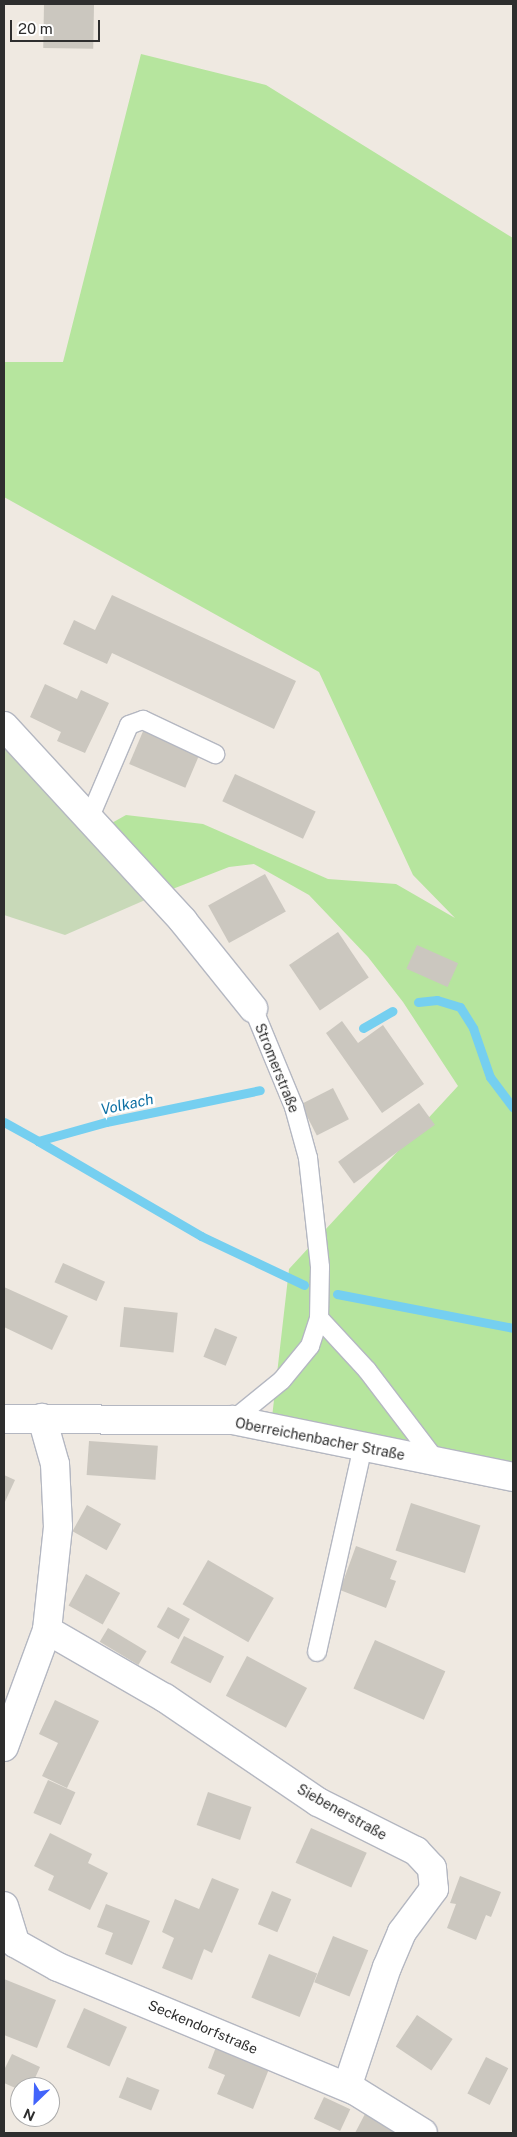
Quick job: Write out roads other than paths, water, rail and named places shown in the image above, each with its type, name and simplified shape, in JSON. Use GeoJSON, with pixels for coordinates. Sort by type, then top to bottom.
{"type":"FeatureCollection","features":[{"type":"Feature","properties":{"kind":"street","name":"Stromerstraße"},"geometry":{"type":"LineString","coordinates":[[4,726],[182,921],[253,1008]]}},
{"type":"Feature","properties":{"kind":"street"},"geometry":{"type":"LineString","coordinates":[[4,1747],[47,1630],[58,1527],[55,1464],[42,1418]]}},
{"type":"Feature","properties":{"kind":"street","name":"Oberreichenbacher Straße"},"geometry":{"type":"LineString","coordinates":[[4,1419],[234,1420],[513,1478]]}},
{"type":"Feature","properties":{"kind":"street","name":"Siebenerstraße"},"geometry":{"type":"LineString","coordinates":[[47,1630],[165,1698],[318,1802],[416,1852],[432,1868],[434,1889],[402,1932],[387,1967],[347,2087]]}},
{"type":"Feature","properties":{"kind":"street","name":"Seckendorfstraße"},"geometry":{"type":"LineString","coordinates":[[4,1906],[15,1943],[58,1967],[347,2087],[422,2133]]}},
{"type":"Feature","properties":{"kind":"lane"},"geometry":{"type":"LineString","coordinates":[[89,819],[129,725],[144,720],[216,754]]}},
{"type":"Feature","properties":{"kind":"lane","name":"Stromerstraße"},"geometry":{"type":"LineString","coordinates":[[234,1420],[282,1380],[310,1346],[319,1318],[320,1267],[308,1158],[294,1107],[253,1008]]}},
{"type":"Feature","properties":{"kind":"lane"},"geometry":{"type":"LineString","coordinates":[[319,1318],[367,1370],[437,1462]]}},
{"type":"Feature","properties":{"kind":"lane"},"geometry":{"type":"LineString","coordinates":[[317,1652],[363,1447]]}},
{"type":"Feature","properties":{"kind":"waterway","name":"Volkach"},"geometry":{"type":"LineString","coordinates":[[418,1002],[437,1000],[460,1007],[473,1028],[490,1077],[513,1107]]}},
{"type":"Feature","properties":{"kind":"waterway","name":"Volkach"},"geometry":{"type":"LineString","coordinates":[[363,1028],[392,1011]]}},
{"type":"Feature","properties":{"kind":"waterway","name":"Volkach"},"geometry":{"type":"LineString","coordinates":[[4,1122],[38,1141],[106,1122],[260,1090]]}},
{"type":"Feature","properties":{"kind":"waterway"},"geometry":{"type":"LineString","coordinates":[[38,1141],[201,1236],[304,1285]]}},
{"type":"Feature","properties":{"kind":"waterway"},"geometry":{"type":"LineString","coordinates":[[337,1294],[513,1328]]}}]}
